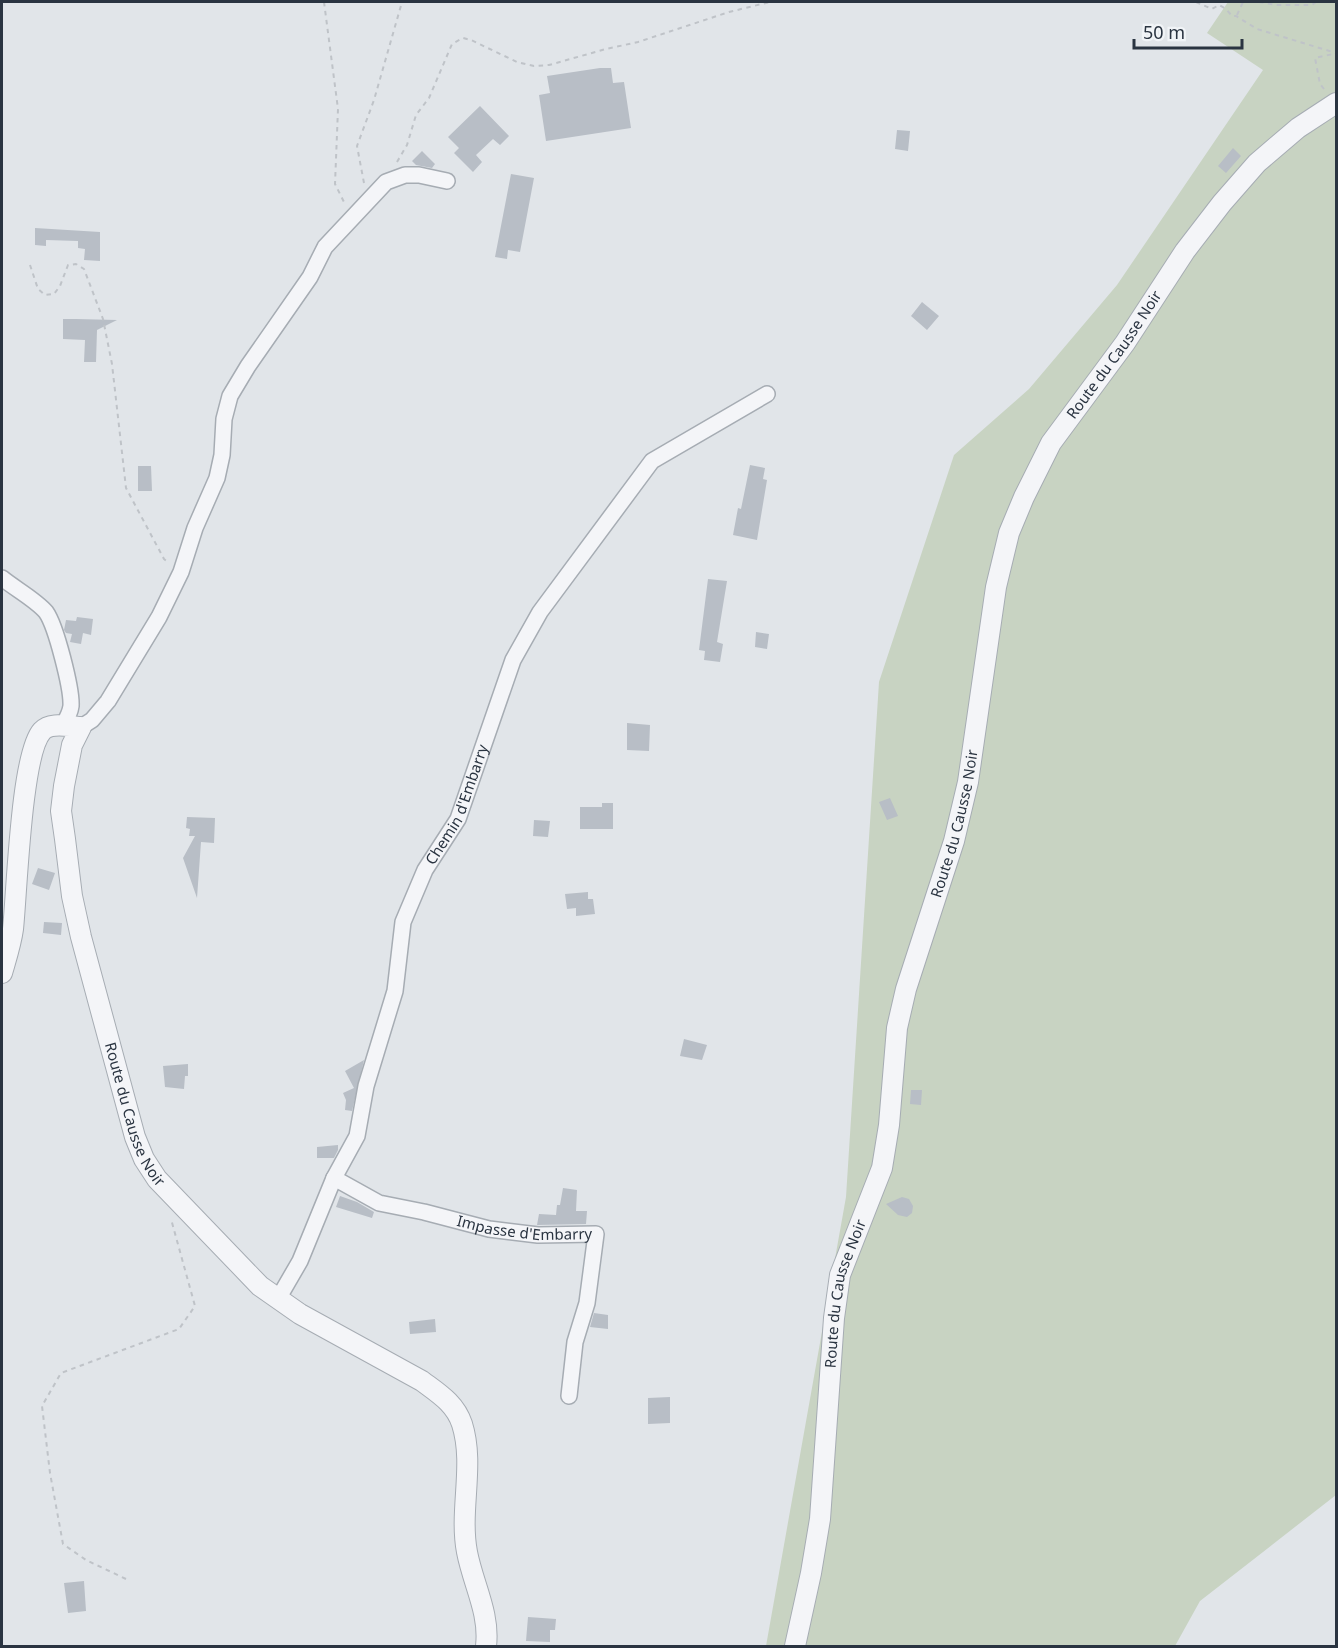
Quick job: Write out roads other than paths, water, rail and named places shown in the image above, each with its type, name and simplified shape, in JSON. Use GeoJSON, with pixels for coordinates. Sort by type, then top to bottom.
{"type":"FeatureCollection","features":[{"type":"Feature","properties":{"kind":"street","name":"Route du Causse Noir"},"geometry":{"type":"LineString","coordinates":[[795,1647],[820,1519],[834,1318],[840,1275],[882,1168],[890,1125],[897,1028],[906,989],[954,841],[968,782],[996,586],[1009,533],[1023,497],[1051,443],[1125,343],[1185,251],[1257,163],[1331,97]]}},
{"type":"Feature","properties":{"kind":"street"},"geometry":{"type":"LineString","coordinates":[[2,973],[12,932],[25,796],[31,753],[36,739],[43,730],[51,725],[71,727],[92,720],[108,701],[159,617],[181,572],[195,528],[217,478],[222,455],[224,418],[230,396],[310,277],[324,247],[386,182],[405,175],[419,175],[447,182]]}},
{"type":"Feature","properties":{"kind":"street","name":"Chemin d'Embarry"},"geometry":{"type":"LineString","coordinates":[[278,1299],[300,1261],[334,1178],[357,1136],[366,1086],[395,991],[403,922],[424,870],[458,819],[513,660],[540,612],[652,461],[767,394]]}},
{"type":"Feature","properties":{"kind":"street"},"geometry":{"type":"LineString","coordinates":[[2,578],[45,612],[53,625],[71,703],[69,714],[71,727]]}},
{"type":"Feature","properties":{"kind":"street","name":"Route du Causse Noir"},"geometry":{"type":"LineString","coordinates":[[71,727],[72,745],[62,811],[72,896],[135,1137],[144,1159],[157,1179],[260,1286],[300,1314],[422,1381],[454,1407],[462,1424],[467,1453],[466,1550],[483,1604],[486,1647]]}},
{"type":"Feature","properties":{"kind":"street","name":"Impasse d'Embarry"},"geometry":{"type":"LineString","coordinates":[[334,1178],[379,1203],[489,1229],[538,1235],[596,1234],[587,1303],[575,1342],[569,1396]]}}]}
